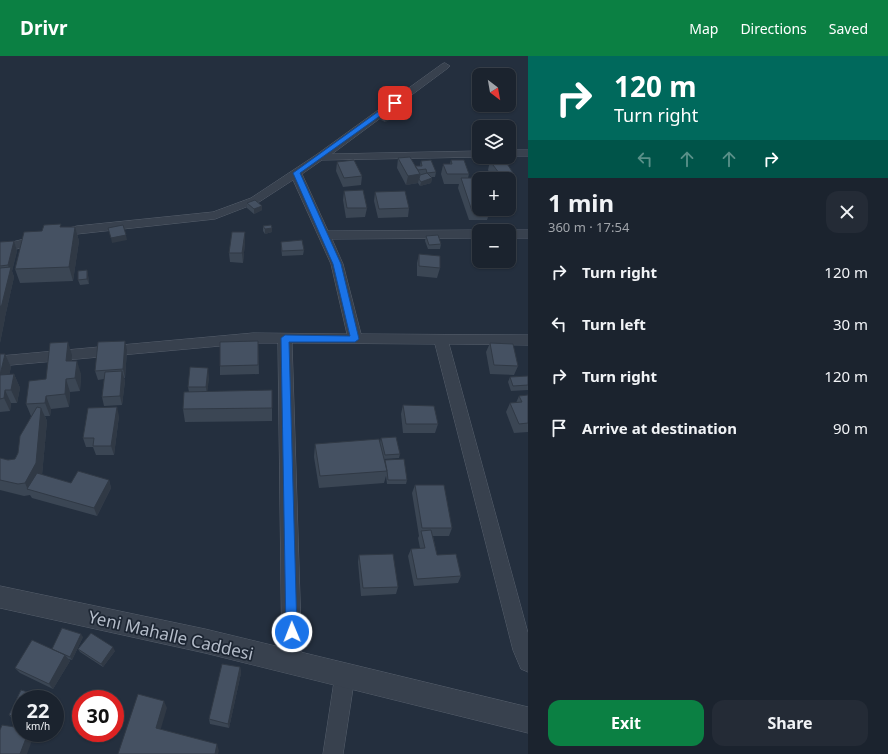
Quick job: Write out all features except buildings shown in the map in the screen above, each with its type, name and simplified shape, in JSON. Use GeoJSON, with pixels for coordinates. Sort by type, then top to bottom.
{"type":"FeatureCollection","features":[{"type":"Feature","properties":{"kind":"street"},"geometry":{"type":"LineString","coordinates":[[0,249],[77,230],[215,215],[255,200],[320,157],[445,66]]}},
{"type":"Feature","properties":{"kind":"street"},"geometry":{"type":"LineString","coordinates":[[516,153],[528,153]]}},
{"type":"Feature","properties":{"kind":"street"},"geometry":{"type":"LineString","coordinates":[[320,157],[472,154]]}},
{"type":"Feature","properties":{"kind":"street"},"geometry":{"type":"LineString","coordinates":[[296,173],[337,264],[355,339]]}},
{"type":"Feature","properties":{"kind":"street"},"geometry":{"type":"LineString","coordinates":[[324,235],[472,234]]}},
{"type":"Feature","properties":{"kind":"street"},"geometry":{"type":"LineString","coordinates":[[516,234],[528,234]]}},
{"type":"Feature","properties":{"kind":"street"},"geometry":{"type":"LineString","coordinates":[[0,361],[253,338],[528,340]]}},
{"type":"Feature","properties":{"kind":"street"},"geometry":{"type":"LineString","coordinates":[[285,338],[292,662]]}},
{"type":"Feature","properties":{"kind":"street"},"geometry":{"type":"LineString","coordinates":[[441,340],[523,650],[528,662]]}},
{"type":"Feature","properties":{"kind":"street","name":"Yeni Mahalle Caddesi"},"geometry":{"type":"LineString","coordinates":[[0,597],[205,641],[528,720]]}},
{"type":"Feature","properties":{"kind":"street"},"geometry":{"type":"LineString","coordinates":[[332,754],[345,675]]}},
{"type":"Feature","properties":{"kind":"route"},"geometry":{"type":"LineString","coordinates":[[292,632],[285,338],[355,339],[337,264],[296,173],[395,103]]}}]}
